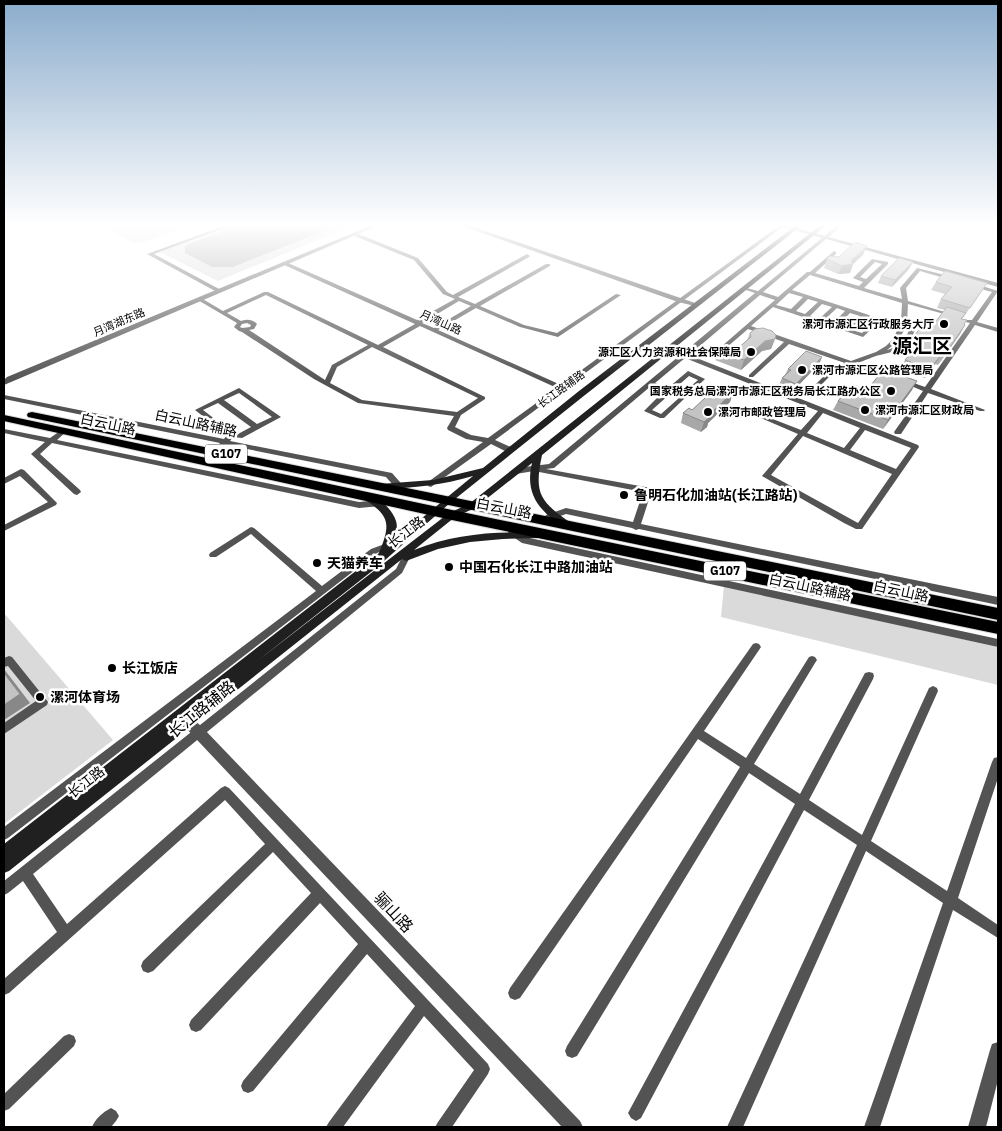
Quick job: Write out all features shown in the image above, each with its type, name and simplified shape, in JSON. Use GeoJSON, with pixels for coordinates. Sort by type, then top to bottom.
{"type":"FeatureCollection","features":[{"type":"Feature","properties":{"kind":"highway","name":"白云山路"},"geometry":{"type":"LineString","coordinates":[[4,409],[378,486],[402,489],[447,501],[547,518],[566,531],[998,628]]}},
{"type":"Feature","properties":{"kind":"highway","name":"白云山路"},"geometry":{"type":"LineString","coordinates":[[4,418],[372,500],[394,501],[509,529],[566,531],[998,614]]}},
{"type":"Feature","properties":{"kind":"main road","name":"长江路"},"geometry":{"type":"LineString","coordinates":[[4,866],[187,721],[387,554],[447,501],[732,276]]}},
{"type":"Feature","properties":{"kind":"main road","name":"长江路"},"geometry":{"type":"LineString","coordinates":[[4,852],[387,554],[409,553],[452,515],[472,506],[761,276]]}},
{"type":"Feature","properties":{"kind":"main road"},"geometry":{"type":"LineString","coordinates":[[538,453],[534,470],[534,492],[547,518]]}},
{"type":"Feature","properties":{"kind":"main road"},"geometry":{"type":"LineString","coordinates":[[402,489],[456,479],[489,467]]}},
{"type":"Feature","properties":{"kind":"main road"},"geometry":{"type":"LineString","coordinates":[[372,500],[388,512],[393,522],[393,534],[387,554]]}},
{"type":"Feature","properties":{"kind":"main road"},"geometry":{"type":"LineString","coordinates":[[447,501],[452,515]]}},
{"type":"Feature","properties":{"kind":"main road"},"geometry":{"type":"LineString","coordinates":[[409,553],[509,529]]}},
{"type":"Feature","properties":{"kind":"street"},"geometry":{"type":"LineString","coordinates":[[191,276],[216,289]]}},
{"type":"Feature","properties":{"kind":"street","name":"月湾湖东路"},"geometry":{"type":"LineString","coordinates":[[4,376],[247,276]]}},
{"type":"Feature","properties":{"kind":"street","name":"月湾湖东路"},"geometry":{"type":"LineString","coordinates":[[4,383],[199,299],[216,289],[252,276]]}},
{"type":"Feature","properties":{"kind":"street","name":"月湾山路"},"geometry":{"type":"LineString","coordinates":[[311,276],[563,388]]}},
{"type":"Feature","properties":{"kind":"street"},"geometry":{"type":"LineString","coordinates":[[430,276],[445,294],[522,326],[558,335],[618,295]]}},
{"type":"Feature","properties":{"kind":"street"},"geometry":{"type":"LineString","coordinates":[[326,384],[334,366],[419,323],[494,276]]}},
{"type":"Feature","properties":{"kind":"street"},"geometry":{"type":"LineString","coordinates":[[434,330],[529,276]]}},
{"type":"Feature","properties":{"kind":"street"},"geometry":{"type":"LineString","coordinates":[[614,276],[683,299]]}},
{"type":"Feature","properties":{"kind":"street"},"geometry":{"type":"LineString","coordinates":[[618,276],[695,304]]}},
{"type":"Feature","properties":{"kind":"street","name":"长江路辅路"},"geometry":{"type":"LineString","coordinates":[[431,484],[715,276]]}},
{"type":"Feature","properties":{"kind":"street"},"geometry":{"type":"LineString","coordinates":[[516,472],[551,466],[779,276]]}},
{"type":"Feature","properties":{"kind":"street"},"geometry":{"type":"LineString","coordinates":[[717,353],[805,276]]}},
{"type":"Feature","properties":{"kind":"street"},"geometry":{"type":"LineString","coordinates":[[821,276],[998,330]]}},
{"type":"Feature","properties":{"kind":"street"},"geometry":{"type":"LineString","coordinates":[[858,276],[856,278],[867,281]]}},
{"type":"Feature","properties":{"kind":"street"},"geometry":{"type":"LineString","coordinates":[[860,288],[872,276]]}},
{"type":"Feature","properties":{"kind":"street"},"geometry":{"type":"LineString","coordinates":[[878,354],[893,343],[906,324],[906,302],[903,288],[914,276]]}},
{"type":"Feature","properties":{"kind":"street"},"geometry":{"type":"LineString","coordinates":[[898,432],[995,291],[940,276]]}},
{"type":"Feature","properties":{"kind":"street"},"geometry":{"type":"LineString","coordinates":[[966,276],[998,285]]}},
{"type":"Feature","properties":{"kind":"street"},"geometry":{"type":"LineString","coordinates":[[978,276],[998,281]]}},
{"type":"Feature","properties":{"kind":"street"},"geometry":{"type":"LineString","coordinates":[[746,288],[779,299]]}},
{"type":"Feature","properties":{"kind":"street"},"geometry":{"type":"LineString","coordinates":[[772,305],[863,336],[878,320],[789,291]]}},
{"type":"Feature","properties":{"kind":"street"},"geometry":{"type":"LineString","coordinates":[[222,313],[266,293],[376,345],[483,398],[458,414],[451,428],[469,437],[491,440],[510,450]]}},
{"type":"Feature","properties":{"kind":"street"},"geometry":{"type":"LineString","coordinates":[[791,312],[807,296]]}},
{"type":"Feature","properties":{"kind":"street"},"geometry":{"type":"LineString","coordinates":[[199,299],[240,323],[248,322],[254,324],[252,328],[244,330]]}},
{"type":"Feature","properties":{"kind":"street"},"geometry":{"type":"LineString","coordinates":[[806,316],[822,301]]}},
{"type":"Feature","properties":{"kind":"street"},"geometry":{"type":"LineString","coordinates":[[820,321],[836,306]]}},
{"type":"Feature","properties":{"kind":"street"},"geometry":{"type":"LineString","coordinates":[[834,326],[849,310]]}},
{"type":"Feature","properties":{"kind":"street"},"geometry":{"type":"LineString","coordinates":[[849,331],[864,315]]}},
{"type":"Feature","properties":{"kind":"street"},"geometry":{"type":"LineString","coordinates":[[240,323],[236,327],[244,330],[326,384],[360,402],[458,414]]}},
{"type":"Feature","properties":{"kind":"street"},"geometry":{"type":"LineString","coordinates":[[811,392],[830,372],[849,363],[878,354],[896,351],[902,347],[912,330],[906,324]]}},
{"type":"Feature","properties":{"kind":"street"},"geometry":{"type":"LineString","coordinates":[[747,327],[982,410]]}},
{"type":"Feature","properties":{"kind":"street"},"geometry":{"type":"LineString","coordinates":[[751,376],[788,341]]}},
{"type":"Feature","properties":{"kind":"street"},"geometry":{"type":"LineString","coordinates":[[684,355],[822,410],[914,448],[859,527],[832,514],[782,483],[766,476],[822,410]]}},
{"type":"Feature","properties":{"kind":"street"},"geometry":{"type":"LineString","coordinates":[[688,374],[702,379],[683,397],[662,417],[647,410],[688,374]]}},
{"type":"Feature","properties":{"kind":"street"},"geometry":{"type":"LineString","coordinates":[[650,383],[683,397]]}},
{"type":"Feature","properties":{"kind":"street"},"geometry":{"type":"LineString","coordinates":[[239,390],[276,417],[256,427],[239,436],[231,435],[198,410],[239,390]]}},
{"type":"Feature","properties":{"kind":"street","name":"白云山路辅路"},"geometry":{"type":"LineString","coordinates":[[4,397],[388,475],[402,489]]}},
{"type":"Feature","properties":{"kind":"street"},"geometry":{"type":"LineString","coordinates":[[219,400],[256,427]]}},
{"type":"Feature","properties":{"kind":"street"},"geometry":{"type":"LineString","coordinates":[[763,417],[898,473]]}},
{"type":"Feature","properties":{"kind":"street"},"geometry":{"type":"LineString","coordinates":[[845,451],[864,427]]}},
{"type":"Feature","properties":{"kind":"street"},"geometry":{"type":"LineString","coordinates":[[4,431],[359,505],[372,500]]}},
{"type":"Feature","properties":{"kind":"street"},"geometry":{"type":"LineString","coordinates":[[63,431],[34,454],[77,492]]}},
{"type":"Feature","properties":{"kind":"street"},"geometry":{"type":"LineString","coordinates":[[216,453],[231,435]]}},
{"type":"Feature","properties":{"kind":"street"},"geometry":{"type":"LineString","coordinates":[[534,470],[648,490],[636,527]]}},
{"type":"Feature","properties":{"kind":"street"},"geometry":{"type":"LineString","coordinates":[[4,481],[21,472],[53,503],[4,528]]}},
{"type":"Feature","properties":{"kind":"street","name":"白云山路辅路"},"geometry":{"type":"LineString","coordinates":[[547,518],[566,511],[998,601]]}},
{"type":"Feature","properties":{"kind":"street","name":"白云山路辅路"},"geometry":{"type":"LineString","coordinates":[[509,529],[522,540],[998,643]]}},
{"type":"Feature","properties":{"kind":"street"},"geometry":{"type":"LineString","coordinates":[[213,555],[251,530],[322,591]]}},
{"type":"Feature","properties":{"kind":"street","name":"长江路辅路"},"geometry":{"type":"LineString","coordinates":[[4,834],[374,551],[387,554]]}},
{"type":"Feature","properties":{"kind":"street","name":"长江路辅路"},"geometry":{"type":"LineString","coordinates":[[4,890],[399,571],[409,553]]}},
{"type":"Feature","properties":{"kind":"street"},"geometry":{"type":"LineString","coordinates":[[515,993],[756,647]]}},
{"type":"Feature","properties":{"kind":"street"},"geometry":{"type":"LineString","coordinates":[[4,663],[9,660],[43,702],[4,729]]}},
{"type":"Feature","properties":{"kind":"street"},"geometry":{"type":"LineString","coordinates":[[572,1051],[812,660]]}},
{"type":"Feature","properties":{"kind":"street"},"geometry":{"type":"LineString","coordinates":[[636,1114],[869,676]]}},
{"type":"Feature","properties":{"kind":"street"},"geometry":{"type":"LineString","coordinates":[[734,1127],[865,844],[933,691]]}},
{"type":"Feature","properties":{"kind":"street","name":"骊山路"},"geometry":{"type":"LineString","coordinates":[[187,721],[574,1127]]}},
{"type":"Feature","properties":{"kind":"street"},"geometry":{"type":"LineString","coordinates":[[697,732],[998,932]]}},
{"type":"Feature","properties":{"kind":"street"},"geometry":{"type":"LineString","coordinates":[[872,1127],[998,762]]}},
{"type":"Feature","properties":{"kind":"street"},"geometry":{"type":"LineString","coordinates":[[4,988],[225,792],[483,1069],[443,1127]]}},
{"type":"Feature","properties":{"kind":"street"},"geometry":{"type":"LineString","coordinates":[[148,966],[274,844]]}},
{"type":"Feature","properties":{"kind":"street"},"geometry":{"type":"LineString","coordinates":[[25,872],[65,933]]}},
{"type":"Feature","properties":{"kind":"street"},"geometry":{"type":"LineString","coordinates":[[196,1025],[320,894]]}},
{"type":"Feature","properties":{"kind":"street"},"geometry":{"type":"LineString","coordinates":[[248,1086],[367,944]]}},
{"type":"Feature","properties":{"kind":"street"},"geometry":{"type":"LineString","coordinates":[[334,1127],[424,1006]]}},
{"type":"Feature","properties":{"kind":"street"},"geometry":{"type":"LineString","coordinates":[[4,1104],[69,1041]]}},
{"type":"Feature","properties":{"kind":"street"},"geometry":{"type":"LineString","coordinates":[[977,1127],[998,1050]]}},
{"type":"Feature","properties":{"kind":"street"},"geometry":{"type":"LineString","coordinates":[[100,1127],[111,1116]]}},
{"type":"Feature","properties":{"kind":"shaded area"},"geometry":{"type":"Polygon","coordinates":[[[208,276],[231,276],[218,281],[208,276]]]}},
{"type":"Feature","properties":{"kind":"shaded area"},"geometry":{"type":"Polygon","coordinates":[[[724,586],[998,647],[998,685],[721,617],[724,586]]]}},
{"type":"Feature","properties":{"kind":"shaded area","name":"漯河体育场"},"geometry":{"type":"Polygon","coordinates":[[[4,613],[113,740],[4,824],[4,613]]]}},
{"type":"Feature","properties":{"kind":"building"},"geometry":{"type":"Polygon","coordinates":[[[881,276],[899,276],[895,280],[881,276]]]}},
{"type":"Feature","properties":{"kind":"building"},"geometry":{"type":"Polygon","coordinates":[[[941,276],[962,276],[987,283],[970,308],[941,299],[952,287],[936,282],[941,276]]]}},
{"type":"Feature","properties":{"kind":"building"},"geometry":{"type":"Polygon","coordinates":[[[947,307],[966,313],[961,319],[967,320],[944,356],[941,355],[930,369],[905,360],[917,345],[909,343],[924,323],[932,326],[947,307]]]}},
{"type":"Feature","properties":{"kind":"building"},"geometry":{"type":"Polygon","coordinates":[[[763,328],[772,331],[776,335],[775,339],[765,341],[744,360],[718,351],[725,344],[737,349],[751,337],[750,333],[755,329],[763,328]]]}},
{"type":"Feature","properties":{"kind":"building","name":"漯河市源汇区公路管理局"},"geometry":{"type":"Polygon","coordinates":[[[806,351],[822,357],[796,384],[782,378],[791,370],[788,369],[806,351]]]}},
{"type":"Feature","properties":{"kind":"building"},"geometry":{"type":"Polygon","coordinates":[[[884,369],[917,381],[888,420],[838,401],[852,384],[867,390],[884,369]]]}},
{"type":"Feature","properties":{"kind":"building"},"geometry":{"type":"Polygon","coordinates":[[[718,386],[733,392],[704,422],[683,413],[689,408],[692,410],[718,386]]]}},
{"type":"Feature","properties":{"kind":"building"},"geometry":{"type":"Polygon","coordinates":[[[4,673],[20,694],[4,705],[4,673]]]}},
{"type":"Feature","properties":{"kind":"place","name":"漯河市源汇区行政服务大厅"},"geometry":{"type":"Point","coordinates":[944,324]}},
{"type":"Feature","properties":{"kind":"place","name":"源汇区人力资源和社会保障局"},"geometry":{"type":"Point","coordinates":[751,352]}},
{"type":"Feature","properties":{"kind":"place","name":"漯河市源汇区公路管理局"},"geometry":{"type":"Point","coordinates":[802,370]}},
{"type":"Feature","properties":{"kind":"place","name":"国家税务总局漯河市源汇区税务局长江路办公区"},"geometry":{"type":"Point","coordinates":[891,391]}},
{"type":"Feature","properties":{"kind":"place","name":"漯河市源汇区财政局"},"geometry":{"type":"Point","coordinates":[865,410]}},
{"type":"Feature","properties":{"kind":"place","name":"漯河市邮政管理局"},"geometry":{"type":"Point","coordinates":[708,412]}},
{"type":"Feature","properties":{"kind":"place","name":"鲁明石化加油站(长江路站)"},"geometry":{"type":"Point","coordinates":[624,495]}},
{"type":"Feature","properties":{"kind":"place","name":"天猫养车"},"geometry":{"type":"Point","coordinates":[317,563]}},
{"type":"Feature","properties":{"kind":"place","name":"中国石化长江中路加油站"},"geometry":{"type":"Point","coordinates":[449,567]}},
{"type":"Feature","properties":{"kind":"place","name":"长江饭店"},"geometry":{"type":"Point","coordinates":[112,668]}},
{"type":"Feature","properties":{"kind":"place","name":"漯河体育场"},"geometry":{"type":"Point","coordinates":[40,697]}},
{"type":"Feature","properties":{"kind":"district","name":"源汇区"},"geometry":{"type":"Point","coordinates":[922,346]}}]}
